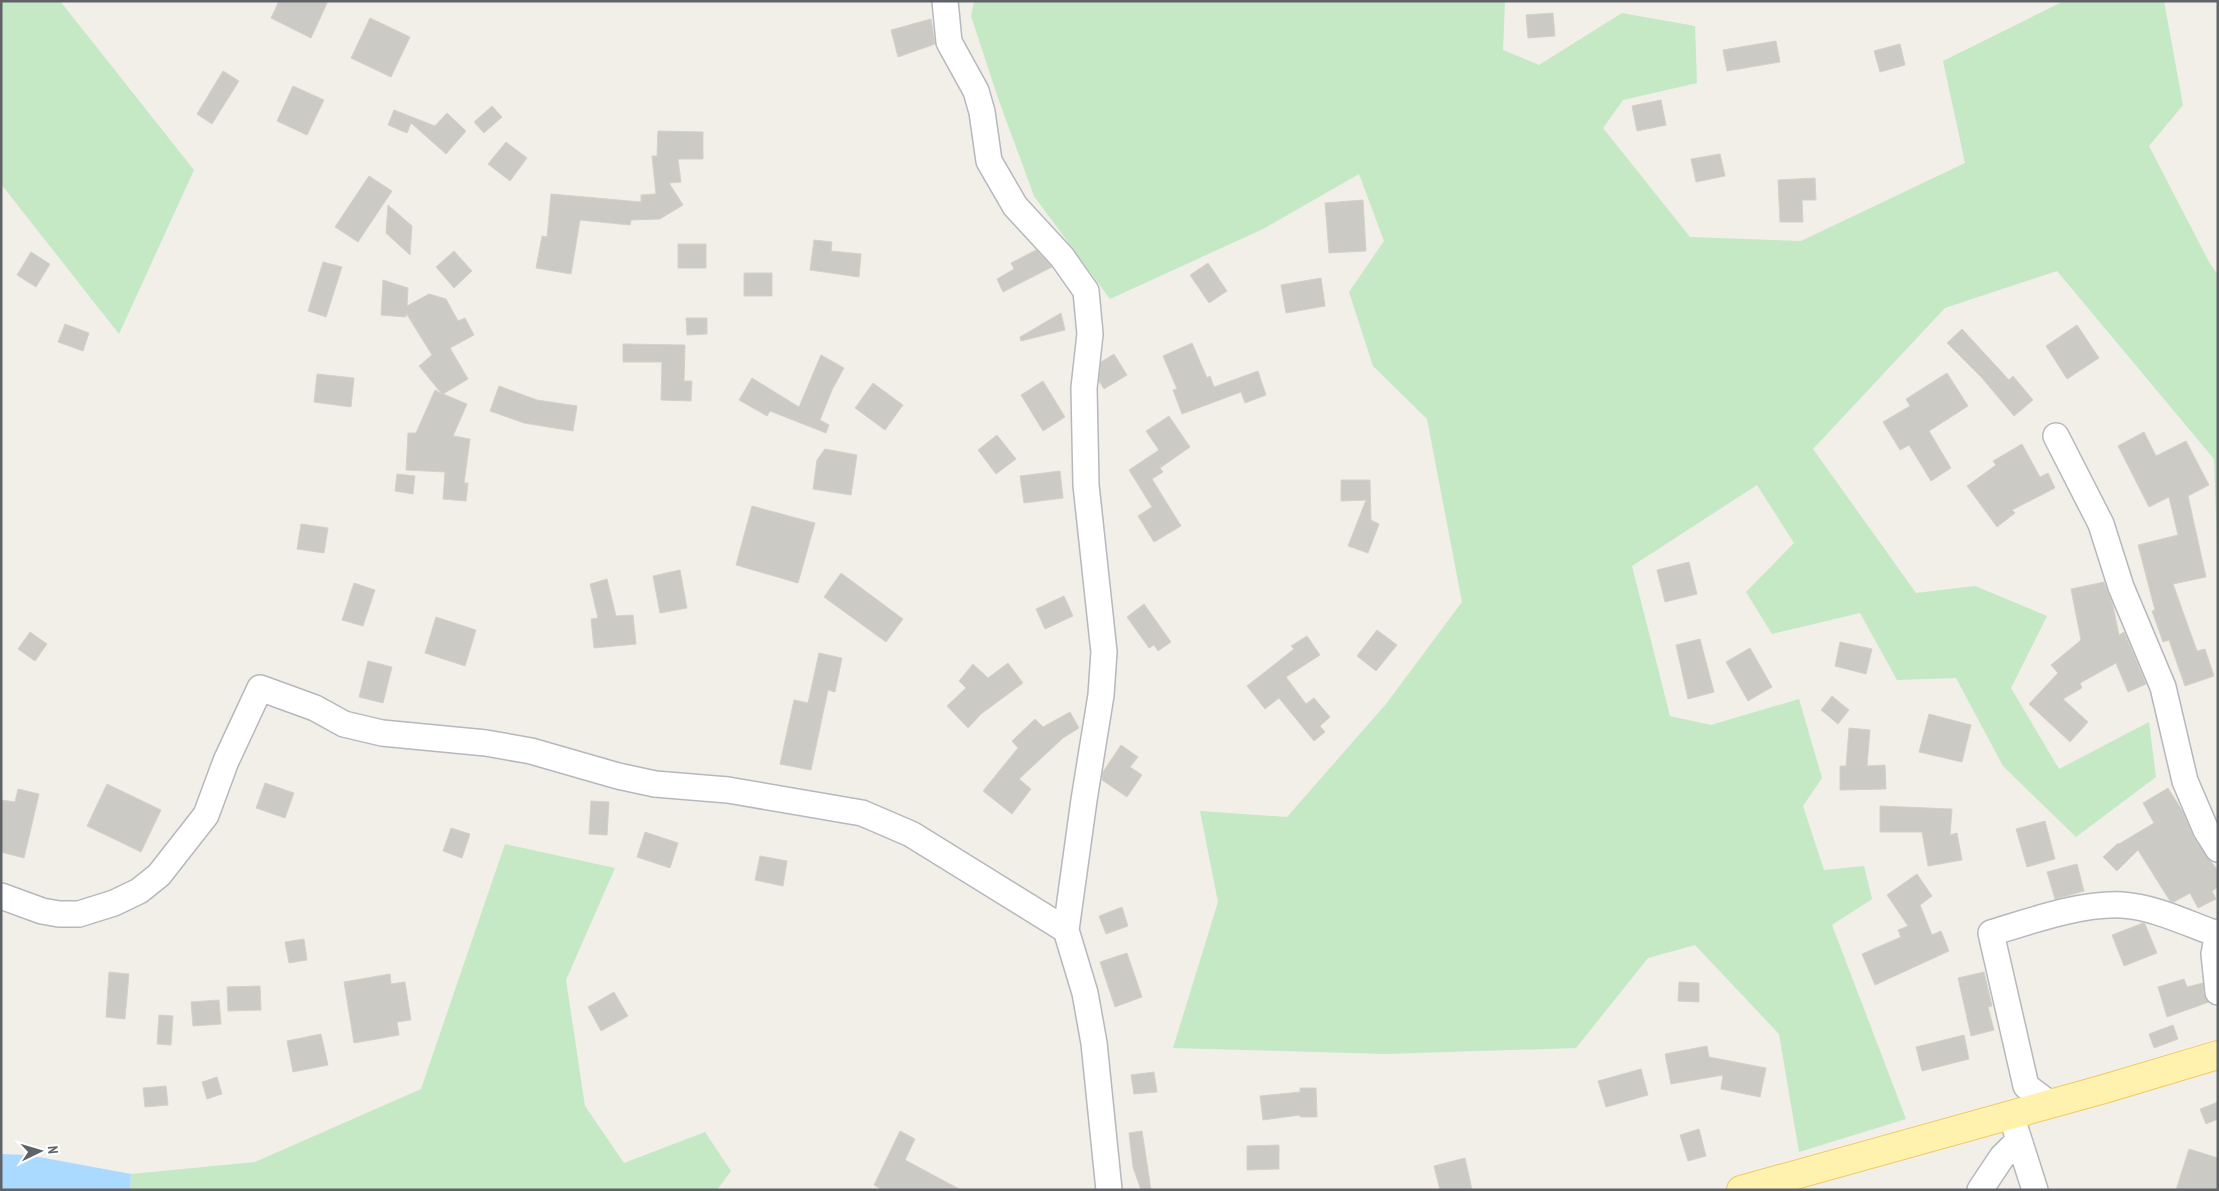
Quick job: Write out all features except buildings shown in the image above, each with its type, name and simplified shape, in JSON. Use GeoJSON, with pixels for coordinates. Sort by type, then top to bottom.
{"type":"FeatureCollection","features":[{"type":"Feature","properties":{"kind":"main road"},"geometry":{"type":"LineString","coordinates":[[1741,1190],[2218,1055]]}},
{"type":"Feature","properties":{"kind":"street"},"geometry":{"type":"LineString","coordinates":[[945,1],[950,42],[976,91],[982,112],[989,162],[1015,206],[1062,256],[1086,291],[1090,334],[1084,388],[1086,485],[1104,652],[1101,695],[1066,930],[1086,993],[1094,1043],[1109,1190]]}},
{"type":"Feature","properties":{"kind":"street"},"geometry":{"type":"LineString","coordinates":[[2056,436],[2101,524],[2121,587],[2163,688],[2185,781],[2206,830],[2218,849]]}},
{"type":"Feature","properties":{"kind":"street"},"geometry":{"type":"LineString","coordinates":[[1,896],[42,911],[59,914],[79,914],[114,903],[139,891],[159,875],[206,814],[226,761],[260,688],[315,708],[344,724],[382,732],[486,742],[531,751],[618,776],[655,784],[728,790],[862,812],[911,834],[1066,930]]}},
{"type":"Feature","properties":{"kind":"street"},"geometry":{"type":"LineString","coordinates":[[2050,1104],[2026,1086],[1991,933],[2096,905],[2114,905],[2156,911],[2217,933],[2214,954],[2218,992]]}},
{"type":"Feature","properties":{"kind":"street"},"geometry":{"type":"LineString","coordinates":[[2011,1115],[2035,1190]]}},
{"type":"Feature","properties":{"kind":"street"},"geometry":{"type":"LineString","coordinates":[[1980,1190],[2002,1157],[2018,1141]]}},
{"type":"Feature","properties":{"kind":"green space"},"geometry":{"type":"Polygon","coordinates":[[[1,1],[60,1],[194,170],[119,334],[1,184],[1,1]]]}},
{"type":"Feature","properties":{"kind":"green space"},"geometry":{"type":"Polygon","coordinates":[[[974,1],[1505,1],[1503,50],[1539,65],[1622,13],[1695,26],[1697,83],[1623,100],[1603,128],[1690,237],[1801,241],[1965,163],[1943,61],[2064,1],[2164,1],[2183,105],[2149,146],[2209,262],[2218,275],[2218,572],[2214,459],[2057,271],[1945,308],[1813,449],[1916,593],[1975,586],[2047,616],[2011,688],[2059,769],[2149,722],[2156,777],[2076,837],[2003,766],[1956,678],[1897,680],[1860,613],[1772,634],[1746,592],[1794,543],[1757,485],[1632,566],[1670,716],[1711,725],[1799,699],[1822,778],[1803,806],[1824,870],[1864,866],[1872,899],[1832,925],[1906,1119],[1799,1152],[1779,1034],[1695,945],[1648,958],[1576,1048],[1386,1054],[1173,1048],[1218,902],[1200,811],[1287,817],[1386,704],[1462,602],[1427,419],[1373,366],[1349,292],[1384,241],[1359,174],[1263,229],[1110,299],[1034,196],[998,98],[971,16],[974,1]]]}},
{"type":"Feature","properties":{"kind":"green space"},"geometry":{"type":"Polygon","coordinates":[[[505,844],[615,868],[566,980],[585,1106],[624,1163],[705,1132],[731,1171],[717,1190],[130,1190],[131,1174],[255,1162],[421,1089],[505,844]]]}},
{"type":"Feature","properties":{"kind":"water"},"geometry":{"type":"Polygon","coordinates":[[[1,1154],[28,1155],[131,1174],[130,1190],[1,1190],[1,1154]]]}}]}
